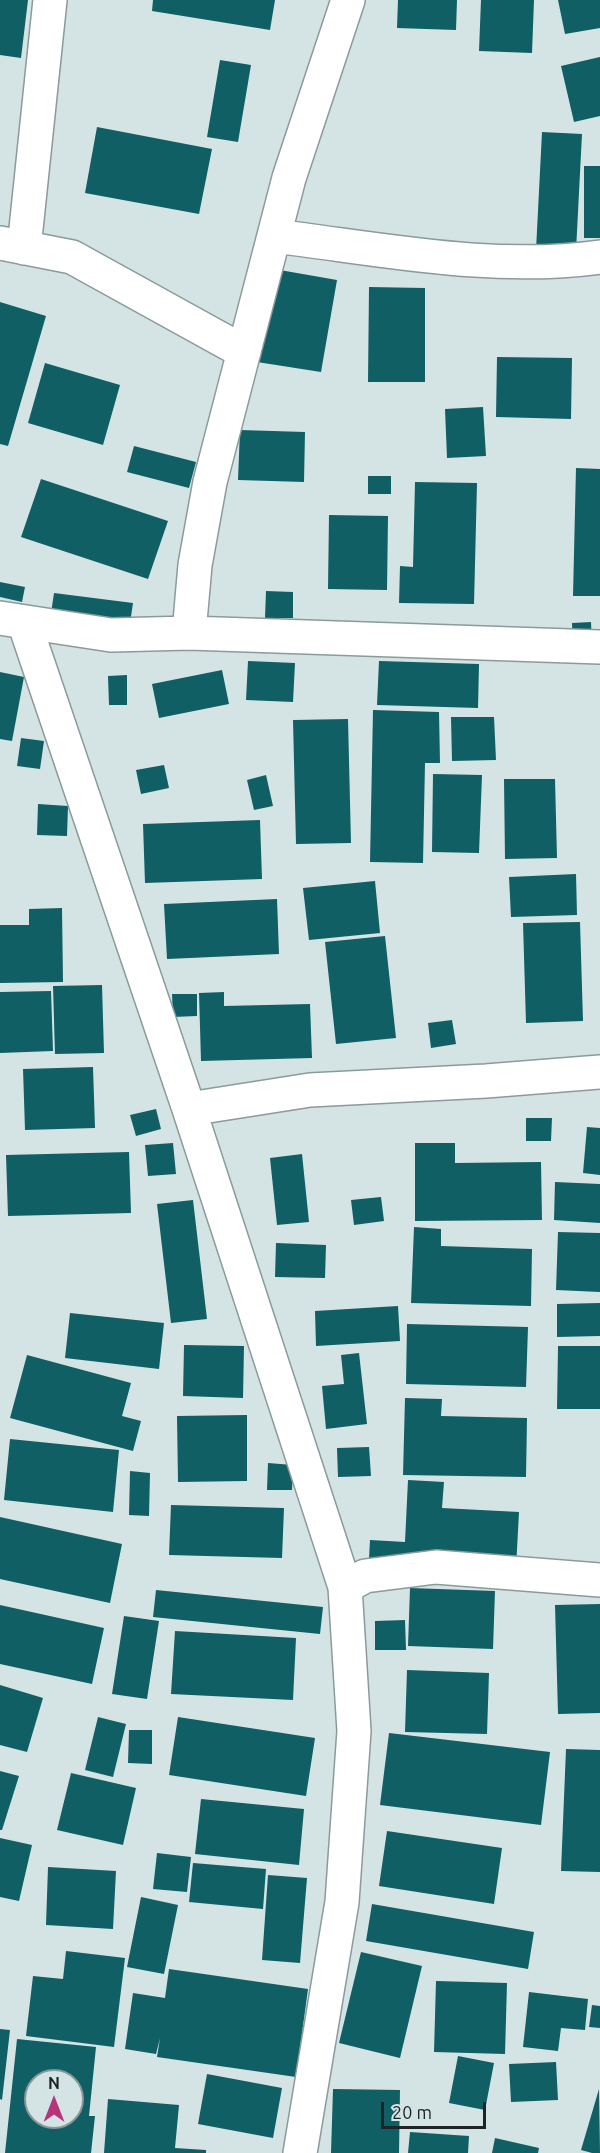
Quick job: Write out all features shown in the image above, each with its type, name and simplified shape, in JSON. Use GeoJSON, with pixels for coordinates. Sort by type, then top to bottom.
{"type":"FeatureCollection","features":[{"type":"Feature","properties":{"kind":"street"},"geometry":{"type":"LineString","coordinates":[[50,0],[12,245],[72,257],[244,352]]}},
{"type":"Feature","properties":{"kind":"street"},"geometry":{"type":"LineString","coordinates":[[189,633],[195,565],[210,482],[289,178],[348,0]]}},
{"type":"Feature","properties":{"kind":"street"},"geometry":{"type":"LineString","coordinates":[[274,236],[481,262],[573,261],[600,257]]}},
{"type":"Feature","properties":{"kind":"street"},"geometry":{"type":"LineString","coordinates":[[300,2153],[342,1902],[354,1731],[345,1587],[189,1109],[12,620],[111,635],[189,633],[600,647]]}},
{"type":"Feature","properties":{"kind":"street"},"geometry":{"type":"LineString","coordinates":[[189,1109],[310,1090],[486,1081],[600,1072]]}},
{"type":"Feature","properties":{"kind":"street"},"geometry":{"type":"LineString","coordinates":[[345,1587],[365,1576],[436,1567],[600,1580]]}},
{"type":"Feature","properties":{"kind":"building"},"geometry":{"type":"Polygon","coordinates":[[[0,0],[28,0],[21,58],[0,55],[0,0]]]}},
{"type":"Feature","properties":{"kind":"building"},"geometry":{"type":"Polygon","coordinates":[[[153,0],[275,0],[270,30],[152,11],[153,0]]]}},
{"type":"Feature","properties":{"kind":"building"},"geometry":{"type":"Polygon","coordinates":[[[398,0],[457,0],[456,30],[397,28],[398,0]]]}},
{"type":"Feature","properties":{"kind":"building"},"geometry":{"type":"Polygon","coordinates":[[[481,0],[534,0],[532,53],[479,51],[481,0]]]}},
{"type":"Feature","properties":{"kind":"building"},"geometry":{"type":"Polygon","coordinates":[[[558,0],[600,0],[600,28],[565,34],[558,0]]]}},
{"type":"Feature","properties":{"kind":"building"},"geometry":{"type":"Polygon","coordinates":[[[600,57],[600,116],[574,122],[561,66],[600,57]]]}},
{"type":"Feature","properties":{"kind":"building"},"geometry":{"type":"Polygon","coordinates":[[[220,60],[251,65],[238,142],[207,137],[220,60]]]}},
{"type":"Feature","properties":{"kind":"building"},"geometry":{"type":"Polygon","coordinates":[[[97,127],[212,149],[199,214],[85,193],[97,127]]]}},
{"type":"Feature","properties":{"kind":"building"},"geometry":{"type":"Polygon","coordinates":[[[542,132],[582,134],[576,251],[536,250],[542,132]]]}},
{"type":"Feature","properties":{"kind":"building"},"geometry":{"type":"Polygon","coordinates":[[[584,166],[600,166],[600,238],[584,238],[584,166]]]}},
{"type":"Feature","properties":{"kind":"building"},"geometry":{"type":"Polygon","coordinates":[[[274,269],[337,280],[321,372],[257,362],[274,269]]]}},
{"type":"Feature","properties":{"kind":"building"},"geometry":{"type":"Polygon","coordinates":[[[369,287],[425,288],[425,382],[368,382],[369,287]]]}},
{"type":"Feature","properties":{"kind":"building"},"geometry":{"type":"Polygon","coordinates":[[[0,302],[46,316],[8,446],[0,444],[0,302]]]}},
{"type":"Feature","properties":{"kind":"building"},"geometry":{"type":"Polygon","coordinates":[[[497,357],[572,358],[571,419],[496,417],[497,357]]]}},
{"type":"Feature","properties":{"kind":"building"},"geometry":{"type":"Polygon","coordinates":[[[45,363],[120,385],[103,445],[28,423],[45,363]]]}},
{"type":"Feature","properties":{"kind":"building"},"geometry":{"type":"Polygon","coordinates":[[[483,407],[486,456],[447,458],[445,409],[483,407]]]}},
{"type":"Feature","properties":{"kind":"building"},"geometry":{"type":"Polygon","coordinates":[[[240,430],[305,432],[304,482],[238,480],[240,430]]]}},
{"type":"Feature","properties":{"kind":"building"},"geometry":{"type":"Polygon","coordinates":[[[134,446],[196,462],[189,488],[127,472],[134,446]]]}},
{"type":"Feature","properties":{"kind":"building"},"geometry":{"type":"Polygon","coordinates":[[[576,468],[600,469],[600,596],[573,596],[576,468]]]}},
{"type":"Feature","properties":{"kind":"building"},"geometry":{"type":"Polygon","coordinates":[[[368,476],[391,476],[391,494],[368,494],[368,476]]]}},
{"type":"Feature","properties":{"kind":"building"},"geometry":{"type":"Polygon","coordinates":[[[41,479],[168,521],[148,579],[21,537],[41,479]]]}},
{"type":"Feature","properties":{"kind":"building"},"geometry":{"type":"Polygon","coordinates":[[[415,482],[477,483],[474,604],[399,603],[400,566],[413,567],[415,482]]]}},
{"type":"Feature","properties":{"kind":"building"},"geometry":{"type":"Polygon","coordinates":[[[329,515],[388,516],[387,590],[328,589],[329,515]]]}},
{"type":"Feature","properties":{"kind":"building"},"geometry":{"type":"Polygon","coordinates":[[[0,582],[25,587],[22,602],[0,597],[0,582]]]}},
{"type":"Feature","properties":{"kind":"building"},"geometry":{"type":"Polygon","coordinates":[[[266,591],[293,592],[293,618],[265,618],[266,591]]]}},
{"type":"Feature","properties":{"kind":"building"},"geometry":{"type":"Polygon","coordinates":[[[54,593],[133,603],[129,630],[50,620],[54,593]]]}},
{"type":"Feature","properties":{"kind":"building"},"geometry":{"type":"Polygon","coordinates":[[[591,622],[592,645],[573,646],[572,623],[591,622]]]}},
{"type":"Feature","properties":{"kind":"building"},"geometry":{"type":"Polygon","coordinates":[[[248,661],[295,663],[293,702],[246,700],[248,661]]]}},
{"type":"Feature","properties":{"kind":"building"},"geometry":{"type":"Polygon","coordinates":[[[379,661],[479,664],[478,708],[377,705],[379,661]]]}},
{"type":"Feature","properties":{"kind":"building"},"geometry":{"type":"Polygon","coordinates":[[[222,670],[229,704],[159,718],[152,684],[222,670]]]}},
{"type":"Feature","properties":{"kind":"building"},"geometry":{"type":"Polygon","coordinates":[[[0,672],[24,677],[12,741],[0,739],[0,672]]]}},
{"type":"Feature","properties":{"kind":"building"},"geometry":{"type":"Polygon","coordinates":[[[127,675],[127,705],[109,705],[108,676],[127,675]]]}},
{"type":"Feature","properties":{"kind":"building"},"geometry":{"type":"Polygon","coordinates":[[[373,710],[439,712],[440,763],[425,763],[423,863],[370,862],[373,710]]]}},
{"type":"Feature","properties":{"kind":"building"},"geometry":{"type":"Polygon","coordinates":[[[451,717],[494,717],[496,760],[452,761],[451,717]]]}},
{"type":"Feature","properties":{"kind":"building"},"geometry":{"type":"Polygon","coordinates":[[[348,719],[351,843],[296,844],[293,720],[348,719]]]}},
{"type":"Feature","properties":{"kind":"building"},"geometry":{"type":"Polygon","coordinates":[[[21,738],[44,741],[40,769],[17,766],[21,738]]]}},
{"type":"Feature","properties":{"kind":"building"},"geometry":{"type":"Polygon","coordinates":[[[164,765],[169,788],[141,794],[136,770],[164,765]]]}},
{"type":"Feature","properties":{"kind":"building"},"geometry":{"type":"Polygon","coordinates":[[[433,774],[482,775],[479,853],[432,852],[433,774]]]}},
{"type":"Feature","properties":{"kind":"building"},"geometry":{"type":"Polygon","coordinates":[[[266,775],[273,806],[254,810],[247,780],[266,775]]]}},
{"type":"Feature","properties":{"kind":"building"},"geometry":{"type":"Polygon","coordinates":[[[504,779],[555,779],[557,858],[505,859],[504,779]]]}},
{"type":"Feature","properties":{"kind":"building"},"geometry":{"type":"Polygon","coordinates":[[[38,804],[68,806],[67,836],[37,835],[38,804]]]}},
{"type":"Feature","properties":{"kind":"building"},"geometry":{"type":"Polygon","coordinates":[[[260,820],[262,879],[145,883],[143,824],[260,820]]]}},
{"type":"Feature","properties":{"kind":"building"},"geometry":{"type":"Polygon","coordinates":[[[576,874],[577,915],[511,917],[509,877],[576,874]]]}},
{"type":"Feature","properties":{"kind":"building"},"geometry":{"type":"Polygon","coordinates":[[[375,881],[380,933],[309,940],[303,888],[375,881]]]}},
{"type":"Feature","properties":{"kind":"building"},"geometry":{"type":"Polygon","coordinates":[[[277,899],[279,954],[167,959],[164,904],[277,899]]]}},
{"type":"Feature","properties":{"kind":"building"},"geometry":{"type":"Polygon","coordinates":[[[62,908],[63,982],[0,983],[0,925],[29,925],[29,909],[62,908]]]}},
{"type":"Feature","properties":{"kind":"building"},"geometry":{"type":"Polygon","coordinates":[[[580,922],[583,1021],[526,1023],[523,923],[580,922]]]}},
{"type":"Feature","properties":{"kind":"building"},"geometry":{"type":"Polygon","coordinates":[[[385,936],[396,1038],[336,1044],[325,942],[385,936]]]}},
{"type":"Feature","properties":{"kind":"building"},"geometry":{"type":"Polygon","coordinates":[[[102,985],[104,1053],[55,1054],[53,986],[102,985]]]}},
{"type":"Feature","properties":{"kind":"building"},"geometry":{"type":"Polygon","coordinates":[[[51,991],[53,1051],[0,1053],[0,992],[51,991]]]}},
{"type":"Feature","properties":{"kind":"building"},"geometry":{"type":"Polygon","coordinates":[[[224,992],[224,1006],[310,1004],[312,1058],[201,1061],[199,993],[224,992]]]}},
{"type":"Feature","properties":{"kind":"building"},"geometry":{"type":"Polygon","coordinates":[[[172,994],[197,994],[197,1016],[173,1017],[172,994]]]}},
{"type":"Feature","properties":{"kind":"building"},"geometry":{"type":"Polygon","coordinates":[[[452,1020],[456,1044],[431,1048],[428,1023],[452,1020]]]}},
{"type":"Feature","properties":{"kind":"building"},"geometry":{"type":"Polygon","coordinates":[[[93,1067],[95,1128],[25,1130],[23,1069],[93,1067]]]}},
{"type":"Feature","properties":{"kind":"building"},"geometry":{"type":"Polygon","coordinates":[[[156,1109],[161,1129],[136,1136],[130,1115],[156,1109]]]}},
{"type":"Feature","properties":{"kind":"building"},"geometry":{"type":"Polygon","coordinates":[[[526,1118],[552,1118],[551,1141],[526,1141],[526,1118]]]}},
{"type":"Feature","properties":{"kind":"building"},"geometry":{"type":"Polygon","coordinates":[[[587,1127],[600,1128],[600,1175],[583,1173],[587,1127]]]}},
{"type":"Feature","properties":{"kind":"building"},"geometry":{"type":"Polygon","coordinates":[[[173,1143],[176,1174],[148,1176],[145,1145],[173,1143]]]}},
{"type":"Feature","properties":{"kind":"building"},"geometry":{"type":"Polygon","coordinates":[[[415,1143],[455,1143],[455,1163],[541,1162],[542,1220],[415,1221],[415,1143]]]}},
{"type":"Feature","properties":{"kind":"building"},"geometry":{"type":"Polygon","coordinates":[[[129,1152],[131,1213],[8,1216],[6,1155],[129,1152]]]}},
{"type":"Feature","properties":{"kind":"building"},"geometry":{"type":"Polygon","coordinates":[[[302,1154],[309,1222],[277,1225],[270,1158],[302,1154]]]}},
{"type":"Feature","properties":{"kind":"building"},"geometry":{"type":"Polygon","coordinates":[[[555,1182],[600,1184],[600,1223],[554,1220],[555,1182]]]}},
{"type":"Feature","properties":{"kind":"building"},"geometry":{"type":"Polygon","coordinates":[[[381,1197],[384,1221],[354,1225],[351,1200],[381,1197]]]}},
{"type":"Feature","properties":{"kind":"building"},"geometry":{"type":"Polygon","coordinates":[[[193,1200],[207,1319],[171,1323],[157,1204],[193,1200]]]}},
{"type":"Feature","properties":{"kind":"building"},"geometry":{"type":"Polygon","coordinates":[[[414,1227],[441,1229],[441,1246],[532,1249],[531,1306],[411,1303],[414,1227]]]}},
{"type":"Feature","properties":{"kind":"building"},"geometry":{"type":"Polygon","coordinates":[[[558,1232],[600,1233],[600,1292],[556,1290],[558,1232]]]}},
{"type":"Feature","properties":{"kind":"building"},"geometry":{"type":"Polygon","coordinates":[[[276,1243],[326,1245],[325,1278],[275,1277],[276,1243]]]}},
{"type":"Feature","properties":{"kind":"building"},"geometry":{"type":"Polygon","coordinates":[[[600,1303],[600,1336],[557,1337],[557,1304],[600,1303]]]}},
{"type":"Feature","properties":{"kind":"building"},"geometry":{"type":"Polygon","coordinates":[[[398,1306],[400,1341],[316,1346],[315,1311],[398,1306]]]}},
{"type":"Feature","properties":{"kind":"building"},"geometry":{"type":"Polygon","coordinates":[[[70,1313],[164,1323],[159,1369],[65,1358],[70,1313]]]}},
{"type":"Feature","properties":{"kind":"building"},"geometry":{"type":"Polygon","coordinates":[[[407,1324],[528,1327],[526,1387],[406,1384],[407,1324]]]}},
{"type":"Feature","properties":{"kind":"building"},"geometry":{"type":"Polygon","coordinates":[[[184,1345],[244,1346],[243,1398],[183,1396],[184,1345]]]}},
{"type":"Feature","properties":{"kind":"building"},"geometry":{"type":"Polygon","coordinates":[[[558,1346],[600,1346],[600,1409],[557,1409],[558,1346]]]}},
{"type":"Feature","properties":{"kind":"building"},"geometry":{"type":"Polygon","coordinates":[[[359,1353],[367,1424],[326,1429],[322,1386],[344,1384],[341,1355],[359,1353]]]}},
{"type":"Feature","properties":{"kind":"building"},"geometry":{"type":"Polygon","coordinates":[[[27,1355],[131,1383],[122,1416],[141,1421],[133,1451],[10,1418],[27,1355]]]}},
{"type":"Feature","properties":{"kind":"building"},"geometry":{"type":"Polygon","coordinates":[[[405,1398],[442,1399],[441,1416],[527,1418],[526,1477],[403,1475],[405,1398]]]}},
{"type":"Feature","properties":{"kind":"building"},"geometry":{"type":"Polygon","coordinates":[[[247,1415],[247,1481],[178,1482],[177,1416],[247,1415]]]}},
{"type":"Feature","properties":{"kind":"building"},"geometry":{"type":"Polygon","coordinates":[[[10,1439],[119,1450],[113,1512],[4,1500],[10,1439]]]}},
{"type":"Feature","properties":{"kind":"building"},"geometry":{"type":"Polygon","coordinates":[[[369,1447],[371,1476],[338,1477],[337,1448],[369,1447]]]}},
{"type":"Feature","properties":{"kind":"building"},"geometry":{"type":"Polygon","coordinates":[[[268,1463],[293,1465],[292,1490],[267,1490],[268,1463]]]}},
{"type":"Feature","properties":{"kind":"building"},"geometry":{"type":"Polygon","coordinates":[[[130,1471],[150,1473],[149,1516],[129,1515],[130,1471]]]}},
{"type":"Feature","properties":{"kind":"building"},"geometry":{"type":"Polygon","coordinates":[[[408,1480],[444,1482],[442,1508],[519,1512],[516,1568],[369,1559],[370,1540],[405,1542],[408,1480]]]}},
{"type":"Feature","properties":{"kind":"building"},"geometry":{"type":"Polygon","coordinates":[[[171,1505],[284,1508],[282,1558],[169,1555],[171,1505]]]}},
{"type":"Feature","properties":{"kind":"building"},"geometry":{"type":"Polygon","coordinates":[[[0,1517],[122,1544],[110,1603],[0,1579],[0,1517]]]}},
{"type":"Feature","properties":{"kind":"building"},"geometry":{"type":"Polygon","coordinates":[[[410,1588],[495,1591],[493,1649],[408,1646],[410,1588]]]}},
{"type":"Feature","properties":{"kind":"building"},"geometry":{"type":"Polygon","coordinates":[[[156,1590],[323,1607],[320,1634],[153,1617],[156,1590]]]}},
{"type":"Feature","properties":{"kind":"building"},"geometry":{"type":"Polygon","coordinates":[[[600,1604],[600,1713],[558,1714],[555,1605],[600,1604]]]}},
{"type":"Feature","properties":{"kind":"building"},"geometry":{"type":"Polygon","coordinates":[[[0,1605],[104,1628],[92,1684],[0,1664],[0,1605]]]}},
{"type":"Feature","properties":{"kind":"building"},"geometry":{"type":"Polygon","coordinates":[[[124,1616],[159,1621],[147,1699],[112,1694],[124,1616]]]}},
{"type":"Feature","properties":{"kind":"building"},"geometry":{"type":"Polygon","coordinates":[[[405,1620],[406,1650],[375,1650],[375,1621],[405,1620]]]}},
{"type":"Feature","properties":{"kind":"building"},"geometry":{"type":"Polygon","coordinates":[[[175,1631],[296,1638],[293,1700],[171,1694],[175,1631]]]}},
{"type":"Feature","properties":{"kind":"building"},"geometry":{"type":"Polygon","coordinates":[[[407,1670],[489,1673],[487,1734],[405,1732],[407,1670]]]}},
{"type":"Feature","properties":{"kind":"building"},"geometry":{"type":"Polygon","coordinates":[[[0,1685],[43,1698],[27,1752],[0,1745],[0,1685]]]}},
{"type":"Feature","properties":{"kind":"building"},"geometry":{"type":"Polygon","coordinates":[[[98,1717],[126,1724],[113,1777],[85,1770],[98,1717]]]}},
{"type":"Feature","properties":{"kind":"building"},"geometry":{"type":"Polygon","coordinates":[[[178,1717],[315,1738],[306,1796],[169,1775],[178,1717]]]}},
{"type":"Feature","properties":{"kind":"building"},"geometry":{"type":"Polygon","coordinates":[[[129,1730],[152,1730],[152,1764],[128,1763],[129,1730]]]}},
{"type":"Feature","properties":{"kind":"building"},"geometry":{"type":"Polygon","coordinates":[[[389,1733],[550,1752],[541,1825],[380,1805],[389,1733]]]}},
{"type":"Feature","properties":{"kind":"building"},"geometry":{"type":"Polygon","coordinates":[[[566,1749],[600,1750],[600,1872],[561,1871],[566,1749]]]}},
{"type":"Feature","properties":{"kind":"building"},"geometry":{"type":"Polygon","coordinates":[[[0,1771],[19,1776],[2,1830],[0,1830],[0,1771]]]}},
{"type":"Feature","properties":{"kind":"building"},"geometry":{"type":"Polygon","coordinates":[[[71,1773],[136,1788],[123,1845],[57,1830],[71,1773]]]}},
{"type":"Feature","properties":{"kind":"building"},"geometry":{"type":"Polygon","coordinates":[[[201,1799],[304,1809],[299,1865],[195,1854],[201,1799]]]}},
{"type":"Feature","properties":{"kind":"building"},"geometry":{"type":"Polygon","coordinates":[[[387,1831],[502,1848],[494,1904],[379,1886],[387,1831]]]}},
{"type":"Feature","properties":{"kind":"building"},"geometry":{"type":"Polygon","coordinates":[[[0,1838],[32,1845],[19,1901],[0,1897],[0,1838]]]}},
{"type":"Feature","properties":{"kind":"building"},"geometry":{"type":"Polygon","coordinates":[[[157,1853],[191,1857],[187,1892],[153,1889],[157,1853]]]}},
{"type":"Feature","properties":{"kind":"building"},"geometry":{"type":"Polygon","coordinates":[[[193,1863],[266,1869],[263,1909],[189,1902],[193,1863]]]}},
{"type":"Feature","properties":{"kind":"building"},"geometry":{"type":"Polygon","coordinates":[[[48,1867],[116,1871],[113,1929],[46,1925],[48,1867]]]}},
{"type":"Feature","properties":{"kind":"building"},"geometry":{"type":"Polygon","coordinates":[[[268,1875],[307,1878],[300,1963],[262,1960],[268,1875]]]}},
{"type":"Feature","properties":{"kind":"building"},"geometry":{"type":"Polygon","coordinates":[[[141,1897],[178,1905],[164,1974],[127,1967],[141,1897]]]}},
{"type":"Feature","properties":{"kind":"building"},"geometry":{"type":"Polygon","coordinates":[[[372,1904],[534,1932],[528,1969],[366,1941],[372,1904]]]}},
{"type":"Feature","properties":{"kind":"building"},"geometry":{"type":"Polygon","coordinates":[[[66,1951],[125,1958],[114,2047],[26,2036],[33,1976],[63,1979],[66,1951]]]}},
{"type":"Feature","properties":{"kind":"building"},"geometry":{"type":"Polygon","coordinates":[[[361,1952],[422,1966],[400,2058],[339,2043],[361,1952]]]}},
{"type":"Feature","properties":{"kind":"building"},"geometry":{"type":"Polygon","coordinates":[[[169,1969],[308,1989],[296,2077],[157,2057],[160,2038],[156,2054],[125,2049],[133,1993],[165,1998],[169,1969]]]}},
{"type":"Feature","properties":{"kind":"building"},"geometry":{"type":"Polygon","coordinates":[[[436,1981],[507,1983],[505,2054],[434,2052],[436,1981]]]}},
{"type":"Feature","properties":{"kind":"building"},"geometry":{"type":"Polygon","coordinates":[[[529,1992],[588,1999],[585,2030],[561,2028],[558,2051],[523,2047],[529,1992]]]}},
{"type":"Feature","properties":{"kind":"building"},"geometry":{"type":"Polygon","coordinates":[[[592,2005],[600,2006],[600,2028],[589,2027],[592,2005]]]}},
{"type":"Feature","properties":{"kind":"building"},"geometry":{"type":"Polygon","coordinates":[[[0,2029],[10,2030],[2,2100],[0,2099],[0,2029]]]}},
{"type":"Feature","properties":{"kind":"building"},"geometry":{"type":"Polygon","coordinates":[[[17,2039],[96,2047],[89,2116],[95,2116],[91,2153],[5,2153],[17,2039]]]}},
{"type":"Feature","properties":{"kind":"building"},"geometry":{"type":"Polygon","coordinates":[[[458,2056],[494,2063],[485,2110],[449,2103],[458,2056]]]}},
{"type":"Feature","properties":{"kind":"building"},"geometry":{"type":"Polygon","coordinates":[[[556,2062],[558,2100],[511,2102],[509,2064],[556,2062]]]}},
{"type":"Feature","properties":{"kind":"building"},"geometry":{"type":"Polygon","coordinates":[[[207,2074],[282,2088],[273,2138],[198,2124],[207,2074]]]}},
{"type":"Feature","properties":{"kind":"building"},"geometry":{"type":"Polygon","coordinates":[[[333,2089],[400,2090],[399,2153],[331,2153],[333,2089]]]}},
{"type":"Feature","properties":{"kind":"building"},"geometry":{"type":"Polygon","coordinates":[[[599,2089],[600,2153],[592,2153],[581,2150],[599,2089]]]}},
{"type":"Feature","properties":{"kind":"building"},"geometry":{"type":"Polygon","coordinates":[[[108,2099],[179,2105],[175,2148],[206,2150],[206,2153],[104,2153],[108,2099]]]}},
{"type":"Feature","properties":{"kind":"building"},"geometry":{"type":"Polygon","coordinates":[[[410,2132],[469,2136],[468,2153],[408,2153],[410,2132]]]}},
{"type":"Feature","properties":{"kind":"building"},"geometry":{"type":"Polygon","coordinates":[[[495,2138],[539,2148],[538,2153],[492,2153],[495,2138]]]}}]}
